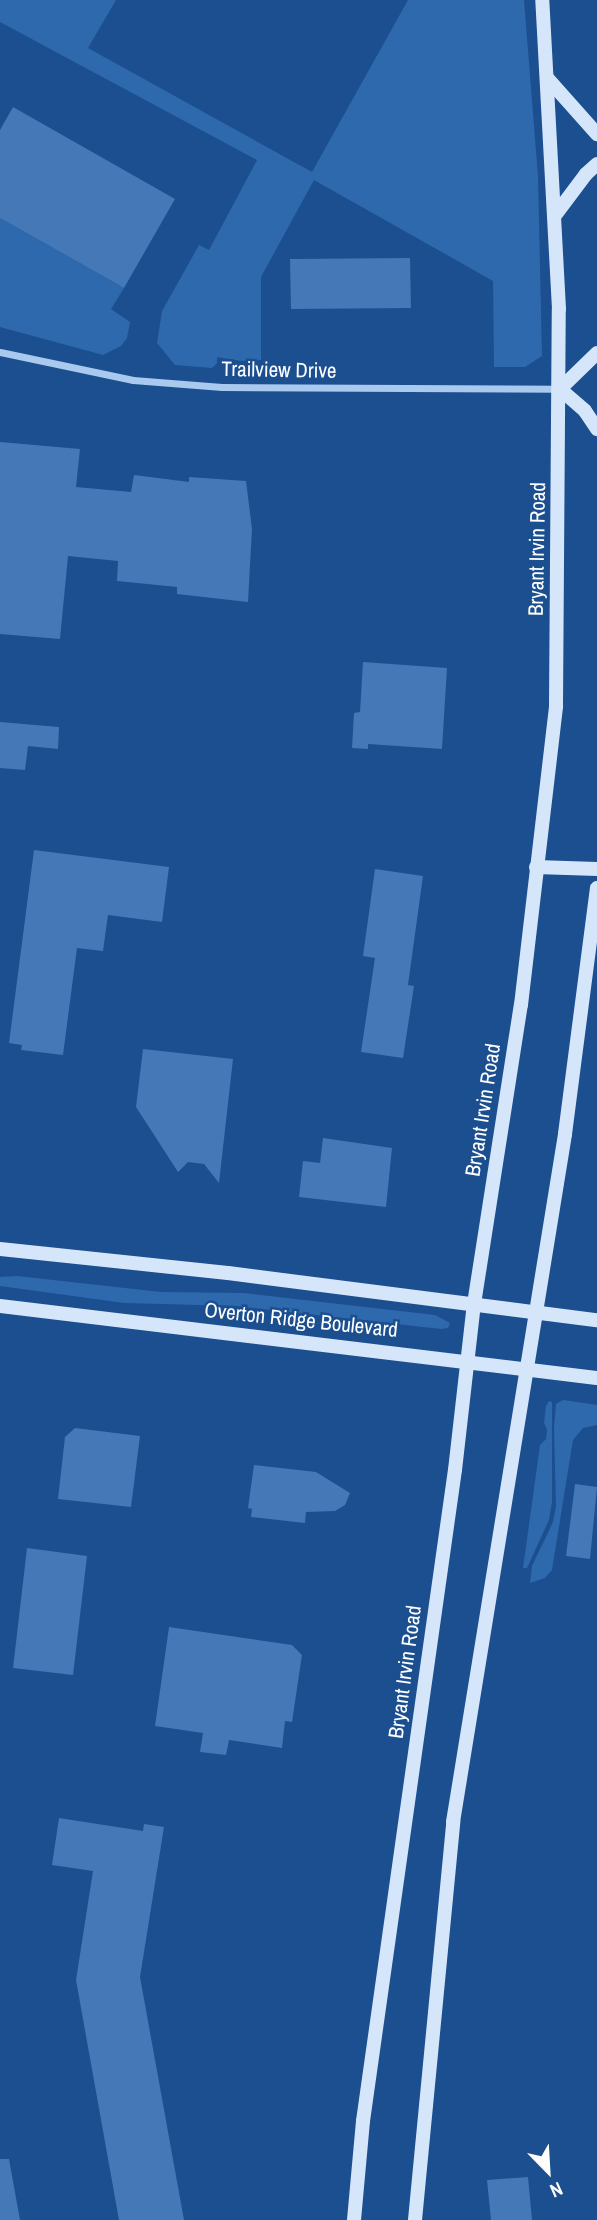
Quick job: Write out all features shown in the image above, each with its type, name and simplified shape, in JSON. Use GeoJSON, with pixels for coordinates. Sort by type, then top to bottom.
{"type":"FeatureCollection","features":[{"type":"Feature","properties":{"kind":"main road","name":"Bryant Irvin Road"},"geometry":{"type":"LineString","coordinates":[[354,2220],[367,2094],[474,1304],[521,1005],[556,706],[560,389],[556,214],[542,0]]}},
{"type":"Feature","properties":{"kind":"main road"},"geometry":{"type":"LineString","coordinates":[[548,79],[597,134]]}},
{"type":"Feature","properties":{"kind":"main road"},"geometry":{"type":"LineString","coordinates":[[556,214],[586,174],[597,164]]}},
{"type":"Feature","properties":{"kind":"main road"},"geometry":{"type":"LineString","coordinates":[[597,353],[560,389],[585,411],[597,429]]}},
{"type":"Feature","properties":{"kind":"main road"},"geometry":{"type":"LineString","coordinates":[[536,867],[597,869]]}},
{"type":"Feature","properties":{"kind":"main road"},"geometry":{"type":"LineString","coordinates":[[415,2220],[453,1822],[565,1134],[597,888]]}},
{"type":"Feature","properties":{"kind":"main road","name":"Overton Ridge Boulevard"},"geometry":{"type":"LineString","coordinates":[[0,1249],[597,1320]]}},
{"type":"Feature","properties":{"kind":"main road","name":"Overton Ridge Boulevard"},"geometry":{"type":"LineString","coordinates":[[0,1306],[597,1378]]}},
{"type":"Feature","properties":{"kind":"street","name":"Trailview Drive"},"geometry":{"type":"LineString","coordinates":[[0,352],[133,380],[222,387],[560,389]]}},
{"type":"Feature","properties":{"kind":"shaded area"},"geometry":{"type":"Polygon","coordinates":[[[0,0],[116,0],[88,48],[312,172],[408,0],[524,0],[538,176],[542,356],[525,367],[494,367],[493,281],[314,180],[261,277],[261,360],[241,361],[217,357],[217,363],[212,368],[175,365],[157,343],[162,311],[199,245],[209,250],[257,160],[0,22],[0,0]]]}},
{"type":"Feature","properties":{"kind":"shaded area"},"geometry":{"type":"Polygon","coordinates":[[[0,218],[124,288],[111,309],[130,322],[127,338],[121,346],[103,355],[0,327],[0,218]]]}},
{"type":"Feature","properties":{"kind":"shaded area"},"geometry":{"type":"Polygon","coordinates":[[[17,1276],[161,1292],[244,1293],[435,1315],[450,1323],[448,1328],[441,1329],[237,1306],[124,1303],[0,1286],[0,1277],[17,1276]]]}},
{"type":"Feature","properties":{"kind":"shaded area"},"geometry":{"type":"Polygon","coordinates":[[[563,1400],[597,1405],[597,1425],[583,1428],[573,1440],[552,1570],[545,1578],[530,1583],[532,1566],[553,1522],[556,1506],[554,1428],[556,1404],[563,1400]]]}},
{"type":"Feature","properties":{"kind":"shaded area"},"geometry":{"type":"Polygon","coordinates":[[[549,1401],[552,1402],[552,1502],[549,1520],[527,1568],[523,1568],[540,1445],[546,1439],[547,1430],[544,1423],[549,1401]]]}},
{"type":"Feature","properties":{"kind":"building"},"geometry":{"type":"Polygon","coordinates":[[[13,107],[175,199],[124,288],[0,218],[0,130],[13,107]]]}},
{"type":"Feature","properties":{"kind":"building"},"geometry":{"type":"Polygon","coordinates":[[[410,258],[411,308],[291,309],[290,259],[410,258]]]}},
{"type":"Feature","properties":{"kind":"building"},"geometry":{"type":"Polygon","coordinates":[[[0,442],[80,449],[76,487],[131,492],[134,475],[189,482],[189,477],[246,481],[252,529],[248,602],[177,594],[177,587],[117,581],[118,561],[68,556],[60,639],[0,634],[0,442]]]}},
{"type":"Feature","properties":{"kind":"building"},"geometry":{"type":"Polygon","coordinates":[[[363,662],[447,668],[442,749],[368,744],[368,749],[352,748],[354,713],[360,712],[363,662]]]}},
{"type":"Feature","properties":{"kind":"building"},"geometry":{"type":"Polygon","coordinates":[[[0,722],[59,727],[58,749],[28,746],[25,770],[0,768],[0,722]]]}},
{"type":"Feature","properties":{"kind":"building"},"geometry":{"type":"Polygon","coordinates":[[[34,850],[169,867],[162,922],[108,915],[103,951],[77,948],[63,1055],[21,1050],[22,1045],[9,1043],[34,850]]]}},
{"type":"Feature","properties":{"kind":"building"},"geometry":{"type":"Polygon","coordinates":[[[375,869],[423,876],[408,985],[414,986],[403,1058],[361,1052],[375,958],[363,956],[375,869]]]}},
{"type":"Feature","properties":{"kind":"building"},"geometry":{"type":"Polygon","coordinates":[[[143,1049],[233,1059],[219,1183],[204,1164],[188,1162],[178,1172],[136,1107],[143,1049]]]}},
{"type":"Feature","properties":{"kind":"building"},"geometry":{"type":"Polygon","coordinates":[[[323,1138],[392,1148],[386,1207],[299,1197],[303,1161],[320,1163],[323,1138]]]}},
{"type":"Feature","properties":{"kind":"building"},"geometry":{"type":"Polygon","coordinates":[[[75,1428],[140,1436],[131,1507],[58,1499],[65,1437],[75,1428]]]}},
{"type":"Feature","properties":{"kind":"building"},"geometry":{"type":"Polygon","coordinates":[[[254,1465],[316,1472],[350,1493],[345,1505],[335,1511],[306,1512],[305,1523],[251,1517],[252,1509],[248,1508],[254,1465]]]}},
{"type":"Feature","properties":{"kind":"building"},"geometry":{"type":"Polygon","coordinates":[[[575,1484],[597,1487],[590,1559],[566,1556],[575,1484]]]}},
{"type":"Feature","properties":{"kind":"building"},"geometry":{"type":"Polygon","coordinates":[[[27,1548],[87,1556],[73,1675],[13,1668],[27,1548]]]}},
{"type":"Feature","properties":{"kind":"building"},"geometry":{"type":"Polygon","coordinates":[[[169,1627],[292,1645],[302,1655],[292,1722],[285,1721],[282,1748],[229,1740],[226,1755],[200,1752],[203,1733],[155,1726],[169,1627]]]}},
{"type":"Feature","properties":{"kind":"building"},"geometry":{"type":"Polygon","coordinates":[[[59,1818],[143,1831],[144,1824],[164,1827],[140,1977],[184,2220],[119,2220],[76,1980],[93,1871],[52,1865],[59,1818]]]}},
{"type":"Feature","properties":{"kind":"building"},"geometry":{"type":"Polygon","coordinates":[[[0,2159],[9,2159],[20,2220],[0,2220],[0,2159]]]}},
{"type":"Feature","properties":{"kind":"building"},"geometry":{"type":"Polygon","coordinates":[[[528,2177],[532,2220],[491,2220],[487,2180],[528,2177]]]}}]}
